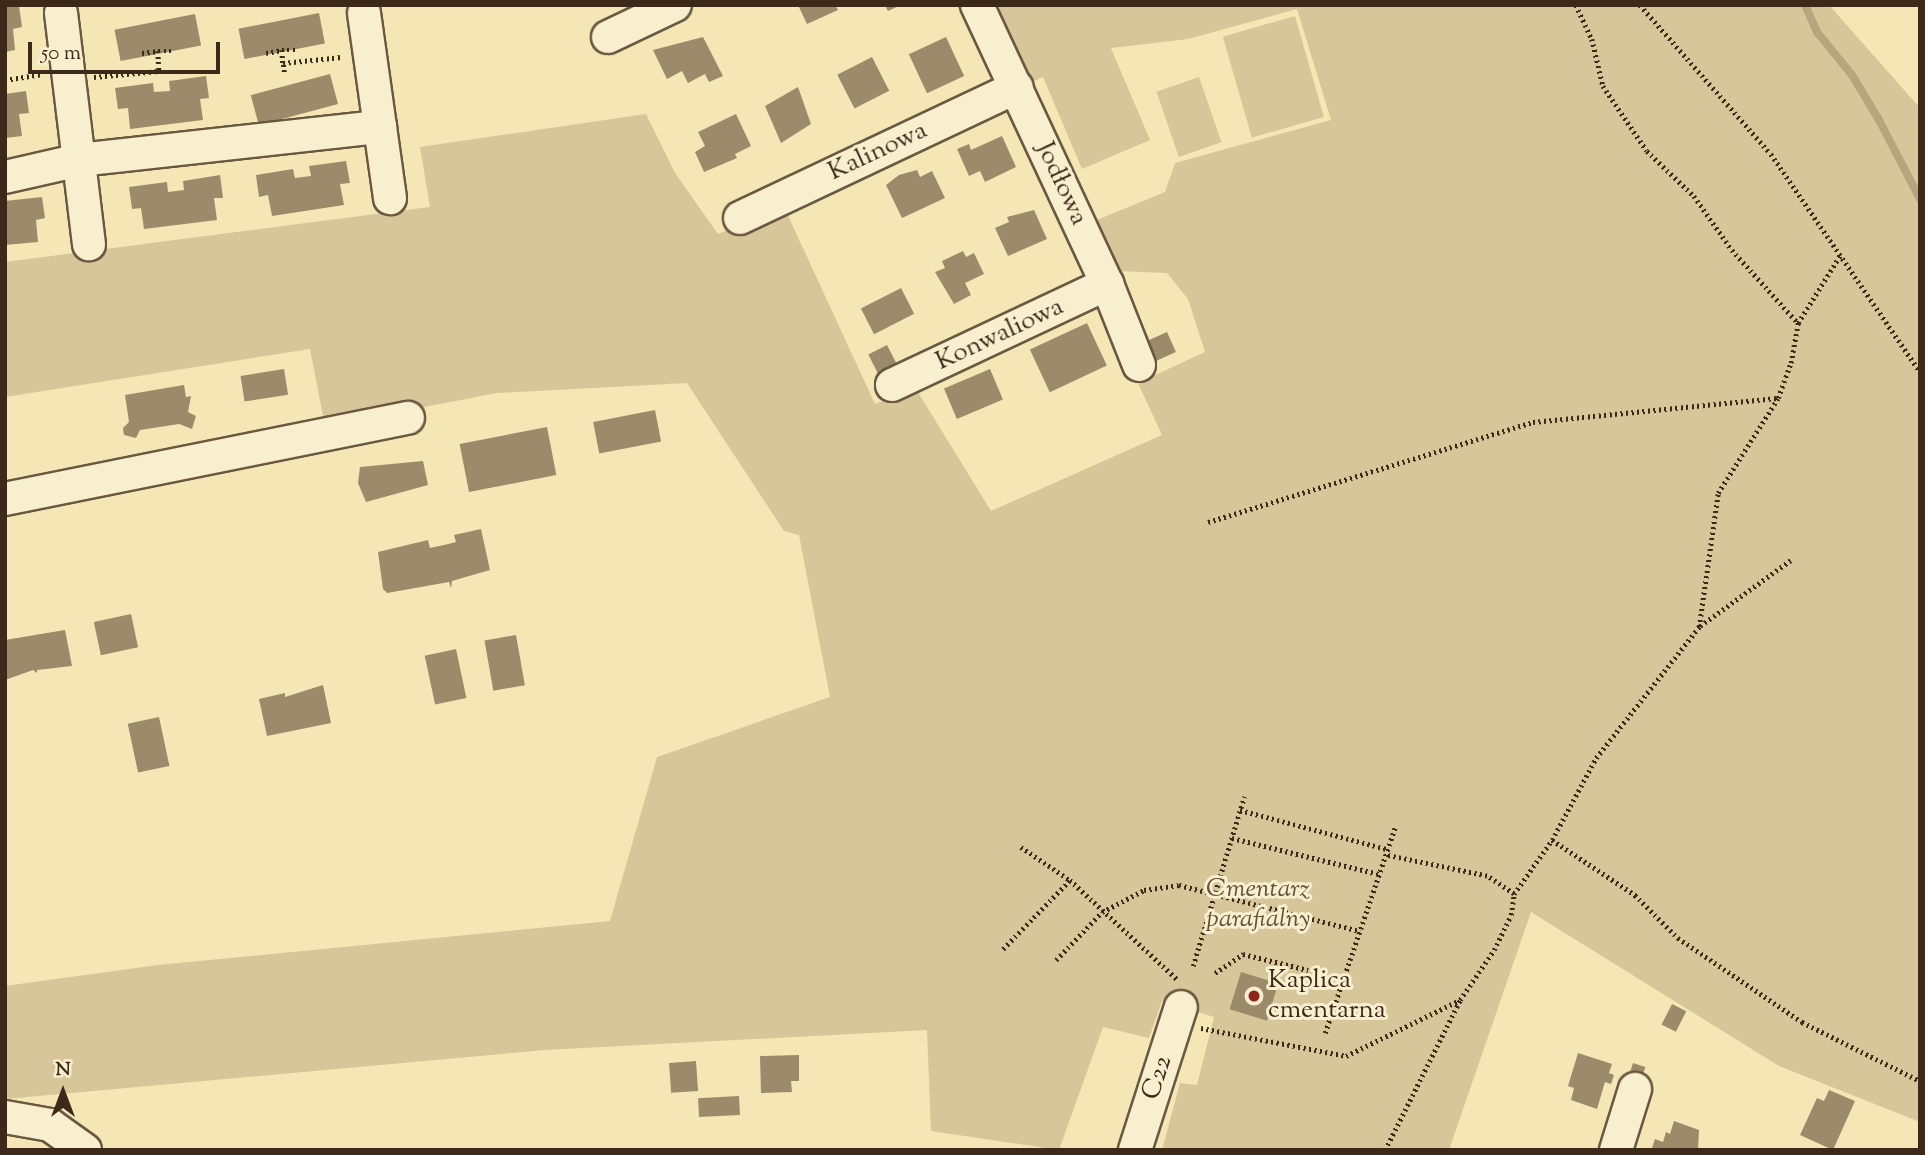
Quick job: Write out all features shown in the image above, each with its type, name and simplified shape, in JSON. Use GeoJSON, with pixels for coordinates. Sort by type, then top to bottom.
{"type":"FeatureCollection","features":[{"type":"Feature","properties":{"kind":"street"},"geometry":{"type":"LineString","coordinates":[[608,37],[675,5]]}},
{"type":"Feature","properties":{"kind":"street","name":"Jodłowa"},"geometry":{"type":"LineString","coordinates":[[977,5],[1107,284],[1139,365]]}},
{"type":"Feature","properties":{"kind":"street"},"geometry":{"type":"LineString","coordinates":[[61,13],[89,244]]}},
{"type":"Feature","properties":{"kind":"street"},"geometry":{"type":"LineString","coordinates":[[364,13],[390,198]]}},
{"type":"Feature","properties":{"kind":"street","name":"Kalinowa"},"geometry":{"type":"LineString","coordinates":[[740,218],[1017,87]]}},
{"type":"Feature","properties":{"kind":"street"},"geometry":{"type":"LineString","coordinates":[[5,177],[79,160],[380,127]]}},
{"type":"Feature","properties":{"kind":"street","name":"Konwaliowa"},"geometry":{"type":"LineString","coordinates":[[892,385],[1107,284]]}},
{"type":"Feature","properties":{"kind":"street"},"geometry":{"type":"LineString","coordinates":[[5,499],[408,418]]}},
{"type":"Feature","properties":{"kind":"street","name":"C22"},"geometry":{"type":"LineString","coordinates":[[1135,1150],[1180,1004]]}},
{"type":"Feature","properties":{"kind":"street"},"geometry":{"type":"LineString","coordinates":[[1616,1150],[1636,1089]]}},
{"type":"Feature","properties":{"kind":"street"},"geometry":{"type":"LineString","coordinates":[[5,1117],[50,1125],[85,1150]]}},
{"type":"Feature","properties":{"kind":"path"},"geometry":{"type":"LineString","coordinates":[[1576,5],[1592,38],[1603,86],[1647,151],[1694,196],[1732,250],[1798,323]]}},
{"type":"Feature","properties":{"kind":"path"},"geometry":{"type":"LineString","coordinates":[[1640,5],[1771,154],[1920,372]]}},
{"type":"Feature","properties":{"kind":"path"},"geometry":{"type":"LineString","coordinates":[[266,53],[296,50]]}},
{"type":"Feature","properties":{"kind":"path"},"geometry":{"type":"LineString","coordinates":[[5,80],[159,73],[158,51]]}},
{"type":"Feature","properties":{"kind":"path"},"geometry":{"type":"LineString","coordinates":[[142,53],[173,51]]}},
{"type":"Feature","properties":{"kind":"path"},"geometry":{"type":"LineString","coordinates":[[282,51],[284,72]]}},
{"type":"Feature","properties":{"kind":"path"},"geometry":{"type":"LineString","coordinates":[[283,63],[370,54]]}},
{"type":"Feature","properties":{"kind":"path"},"geometry":{"type":"LineString","coordinates":[[1699,626],[1718,493],[1778,398],[1791,363],[1798,323],[1841,254]]}},
{"type":"Feature","properties":{"kind":"path"},"geometry":{"type":"LineString","coordinates":[[1208,522],[1533,422],[1778,398]]}},
{"type":"Feature","properties":{"kind":"path"},"geometry":{"type":"LineString","coordinates":[[1385,1150],[1460,1000],[1493,950],[1510,915],[1514,894],[1552,840],[1596,758],[1699,626],[1791,560]]}},
{"type":"Feature","properties":{"kind":"path"},"geometry":{"type":"LineString","coordinates":[[1193,966],[1244,797]]}},
{"type":"Feature","properties":{"kind":"path"},"geometry":{"type":"LineString","coordinates":[[1240,810],[1386,852],[1487,876],[1514,894]]}},
{"type":"Feature","properties":{"kind":"path"},"geometry":{"type":"LineString","coordinates":[[1325,1033],[1395,827]]}},
{"type":"Feature","properties":{"kind":"path"},"geometry":{"type":"LineString","coordinates":[[1232,838],[1379,874]]}},
{"type":"Feature","properties":{"kind":"path"},"geometry":{"type":"LineString","coordinates":[[1552,840],[1635,895],[1678,938],[1802,1022],[1920,1081]]}},
{"type":"Feature","properties":{"kind":"path"},"geometry":{"type":"LineString","coordinates":[[1021,846],[1069,880],[1102,912],[1180,1004],[1294,1049],[1346,1056],[1460,1000]]}},
{"type":"Feature","properties":{"kind":"path"},"geometry":{"type":"LineString","coordinates":[[1003,949],[1069,880]]}},
{"type":"Feature","properties":{"kind":"path"},"geometry":{"type":"LineString","coordinates":[[1056,960],[1102,912],[1143,890],[1179,885],[1360,931]]}},
{"type":"Feature","properties":{"kind":"path"},"geometry":{"type":"LineString","coordinates":[[1215,973],[1237,962],[1243,954],[1308,970]]}},
{"type":"Feature","properties":{"kind":"green space","name":"Cmentarz parafialny"},"geometry":{"type":"Polygon","coordinates":[[[994,5],[1829,5],[1920,108],[1920,1122],[1779,1066],[1531,912],[1449,1150],[1162,1150],[1180,1083],[1197,1085],[1214,1017],[1162,1001],[1149,1038],[1103,1027],[1059,1150],[931,1131],[927,1030],[545,1050],[5,1099],[5,986],[158,965],[610,921],[657,757],[830,697],[799,535],[784,531],[687,383],[497,393],[325,426],[310,349],[5,397],[5,262],[430,207],[420,147],[646,114],[675,173],[718,234],[784,207],[875,404],[916,389],[991,511],[1162,435],[1138,383],[1205,352],[1188,299],[1167,273],[1118,271],[1092,222],[1165,192],[1175,163],[1331,120],[1297,9],[1188,39],[1111,48],[1150,140],[1082,169],[1043,77],[1031,82],[994,5]]]}},
{"type":"Feature","properties":{"kind":"green space"},"geometry":{"type":"Polygon","coordinates":[[[1295,16],[1324,117],[1252,138],[1223,37],[1295,16]]]}},
{"type":"Feature","properties":{"kind":"green space"},"geometry":{"type":"Polygon","coordinates":[[[1199,77],[1221,142],[1179,157],[1156,92],[1199,77]]]}},
{"type":"Feature","properties":{"kind":"building"},"geometry":{"type":"Polygon","coordinates":[[[798,5],[835,5],[838,10],[807,24],[798,5]]]}},
{"type":"Feature","properties":{"kind":"building"},"geometry":{"type":"Polygon","coordinates":[[[885,5],[901,5],[888,11],[885,5]]]}},
{"type":"Feature","properties":{"kind":"building"},"geometry":{"type":"Polygon","coordinates":[[[19,6],[22,27],[13,29],[15,50],[5,52],[5,7],[19,6]]]}},
{"type":"Feature","properties":{"kind":"building"},"geometry":{"type":"Polygon","coordinates":[[[319,13],[325,43],[244,59],[239,29],[319,13]]]}},
{"type":"Feature","properties":{"kind":"building"},"geometry":{"type":"Polygon","coordinates":[[[195,14],[201,45],[121,61],[115,30],[195,14]]]}},
{"type":"Feature","properties":{"kind":"building"},"geometry":{"type":"Polygon","coordinates":[[[703,37],[723,76],[709,82],[705,74],[688,83],[682,71],[667,79],[653,50],[703,37]]]}},
{"type":"Feature","properties":{"kind":"building"},"geometry":{"type":"Polygon","coordinates":[[[946,37],[964,76],[927,93],[909,54],[946,37]]]}},
{"type":"Feature","properties":{"kind":"building"},"geometry":{"type":"Polygon","coordinates":[[[872,57],[889,91],[855,109],[837,75],[872,57]]]}},
{"type":"Feature","properties":{"kind":"building"},"geometry":{"type":"Polygon","coordinates":[[[330,74],[338,104],[259,125],[251,95],[330,74]]]}},
{"type":"Feature","properties":{"kind":"building"},"geometry":{"type":"Polygon","coordinates":[[[206,76],[209,98],[200,99],[203,120],[130,129],[128,108],[118,109],[115,88],[153,83],[154,92],[170,91],[169,81],[206,76]]]}},
{"type":"Feature","properties":{"kind":"building"},"geometry":{"type":"Polygon","coordinates":[[[798,87],[811,124],[781,143],[765,106],[798,87]]]}},
{"type":"Feature","properties":{"kind":"building"},"geometry":{"type":"Polygon","coordinates":[[[26,91],[29,113],[19,114],[22,136],[5,138],[5,94],[26,91]]]}},
{"type":"Feature","properties":{"kind":"building"},"geometry":{"type":"Polygon","coordinates":[[[736,114],[751,146],[735,154],[737,158],[704,172],[695,152],[705,146],[698,132],[736,114]]]}},
{"type":"Feature","properties":{"kind":"building"},"geometry":{"type":"Polygon","coordinates":[[[1002,136],[1016,167],[985,182],[980,171],[969,176],[957,149],[969,144],[971,150],[1002,136]]]}},
{"type":"Feature","properties":{"kind":"building"},"geometry":{"type":"Polygon","coordinates":[[[346,161],[350,183],[340,184],[344,205],[272,216],[268,195],[259,197],[256,175],[293,169],[295,178],[311,176],[309,166],[346,161]]]}},
{"type":"Feature","properties":{"kind":"building"},"geometry":{"type":"Polygon","coordinates":[[[917,170],[920,177],[932,171],[945,198],[902,218],[886,185],[899,175],[917,170]]]}},
{"type":"Feature","properties":{"kind":"building"},"geometry":{"type":"Polygon","coordinates":[[[220,175],[223,198],[214,198],[217,220],[144,229],[141,208],[132,209],[129,187],[167,182],[168,192],[184,190],[183,181],[220,175]]]}},
{"type":"Feature","properties":{"kind":"building"},"geometry":{"type":"Polygon","coordinates":[[[42,197],[45,218],[36,220],[38,242],[5,245],[5,201],[42,197]]]}},
{"type":"Feature","properties":{"kind":"building"},"geometry":{"type":"Polygon","coordinates":[[[1034,210],[1047,239],[1008,256],[995,228],[1009,222],[1007,217],[1034,210]]]}},
{"type":"Feature","properties":{"kind":"building"},"geometry":{"type":"Polygon","coordinates":[[[963,251],[966,257],[974,253],[984,274],[965,283],[971,295],[954,304],[935,272],[945,268],[942,261],[963,251]]]}},
{"type":"Feature","properties":{"kind":"building"},"geometry":{"type":"Polygon","coordinates":[[[901,288],[914,314],[874,334],[861,308],[901,288]]]}},
{"type":"Feature","properties":{"kind":"building"},"geometry":{"type":"Polygon","coordinates":[[[1087,323],[1107,366],[1050,392],[1030,350],[1087,323]]]}},
{"type":"Feature","properties":{"kind":"building"},"geometry":{"type":"Polygon","coordinates":[[[1167,332],[1176,352],[1153,362],[1144,342],[1167,332]]]}},
{"type":"Feature","properties":{"kind":"building"},"geometry":{"type":"Polygon","coordinates":[[[887,345],[897,365],[878,374],[868,355],[887,345]]]}},
{"type":"Feature","properties":{"kind":"building"},"geometry":{"type":"Polygon","coordinates":[[[284,369],[288,395],[245,402],[241,376],[284,369]]]}},
{"type":"Feature","properties":{"kind":"building"},"geometry":{"type":"Polygon","coordinates":[[[990,369],[1003,399],[957,419],[944,389],[990,369]]]}},
{"type":"Feature","properties":{"kind":"building"},"geometry":{"type":"Polygon","coordinates":[[[184,385],[186,397],[191,396],[188,412],[196,416],[192,429],[179,424],[140,430],[136,438],[124,435],[123,428],[129,422],[125,395],[184,385]]]}},
{"type":"Feature","properties":{"kind":"building"},"geometry":{"type":"Polygon","coordinates":[[[655,410],[661,441],[599,453],[593,422],[655,410]]]}},
{"type":"Feature","properties":{"kind":"building"},"geometry":{"type":"Polygon","coordinates":[[[547,427],[556,475],[469,492],[460,444],[547,427]]]}},
{"type":"Feature","properties":{"kind":"building"},"geometry":{"type":"Polygon","coordinates":[[[423,461],[428,485],[366,502],[358,483],[360,467],[423,461]]]}},
{"type":"Feature","properties":{"kind":"building"},"geometry":{"type":"Polygon","coordinates":[[[481,529],[490,570],[452,581],[451,588],[449,582],[387,593],[383,589],[378,552],[428,540],[430,548],[444,545],[456,542],[454,535],[481,529]]]}},
{"type":"Feature","properties":{"kind":"building"},"geometry":{"type":"Polygon","coordinates":[[[131,614],[138,647],[101,655],[94,622],[131,614]]]}},
{"type":"Feature","properties":{"kind":"building"},"geometry":{"type":"Polygon","coordinates":[[[65,630],[72,666],[37,670],[37,673],[33,670],[5,680],[5,640],[65,630]]]}},
{"type":"Feature","properties":{"kind":"building"},"geometry":{"type":"Polygon","coordinates":[[[516,635],[525,685],[493,691],[484,641],[516,635]]]}},
{"type":"Feature","properties":{"kind":"building"},"geometry":{"type":"Polygon","coordinates":[[[456,649],[466,698],[435,705],[425,656],[456,649]]]}},
{"type":"Feature","properties":{"kind":"building"},"geometry":{"type":"Polygon","coordinates":[[[323,685],[331,723],[267,736],[259,699],[285,693],[285,697],[323,685]]]}},
{"type":"Feature","properties":{"kind":"building"},"geometry":{"type":"Polygon","coordinates":[[[159,717],[169,766],[138,773],[128,724],[159,717]]]}},
{"type":"Feature","properties":{"kind":"building","name":"Kaplica cmentarna"},"geometry":{"type":"Polygon","coordinates":[[[1241,972],[1278,983],[1267,1021],[1230,1009],[1241,972]]]}},
{"type":"Feature","properties":{"kind":"building"},"geometry":{"type":"Polygon","coordinates":[[[1672,1004],[1686,1011],[1676,1032],[1662,1024],[1672,1004]]]}},
{"type":"Feature","properties":{"kind":"building"},"geometry":{"type":"Polygon","coordinates":[[[1578,1053],[1612,1064],[1609,1073],[1614,1075],[1611,1084],[1605,1082],[1597,1109],[1571,1100],[1574,1088],[1568,1086],[1578,1053]]]}},
{"type":"Feature","properties":{"kind":"building"},"geometry":{"type":"Polygon","coordinates":[[[799,1055],[799,1081],[791,1081],[792,1092],[761,1093],[760,1056],[799,1055]]]}},
{"type":"Feature","properties":{"kind":"building"},"geometry":{"type":"Polygon","coordinates":[[[696,1061],[698,1091],[671,1093],[669,1063],[696,1061]]]}},
{"type":"Feature","properties":{"kind":"building"},"geometry":{"type":"Polygon","coordinates":[[[1633,1063],[1645,1067],[1639,1085],[1627,1081],[1633,1063]]]}},
{"type":"Feature","properties":{"kind":"building"},"geometry":{"type":"Polygon","coordinates":[[[1829,1090],[1855,1101],[1833,1150],[1800,1135],[1817,1098],[1824,1101],[1829,1090]]]}},
{"type":"Feature","properties":{"kind":"building"},"geometry":{"type":"Polygon","coordinates":[[[739,1096],[740,1115],[699,1117],[698,1098],[739,1096]]]}},
{"type":"Feature","properties":{"kind":"building"},"geometry":{"type":"Polygon","coordinates":[[[1674,1121],[1699,1130],[1698,1150],[1652,1148],[1655,1139],[1663,1142],[1666,1132],[1670,1134],[1674,1121]]]}},
{"type":"Feature","properties":{"kind":"waterway"},"geometry":{"type":"LineString","coordinates":[[1805,5],[1817,32],[1852,75],[1879,120],[1920,199]]}},
{"type":"Feature","properties":{"kind":"place","name":"Kaplica cmentarna"},"geometry":{"type":"Point","coordinates":[1254,996]}}]}
